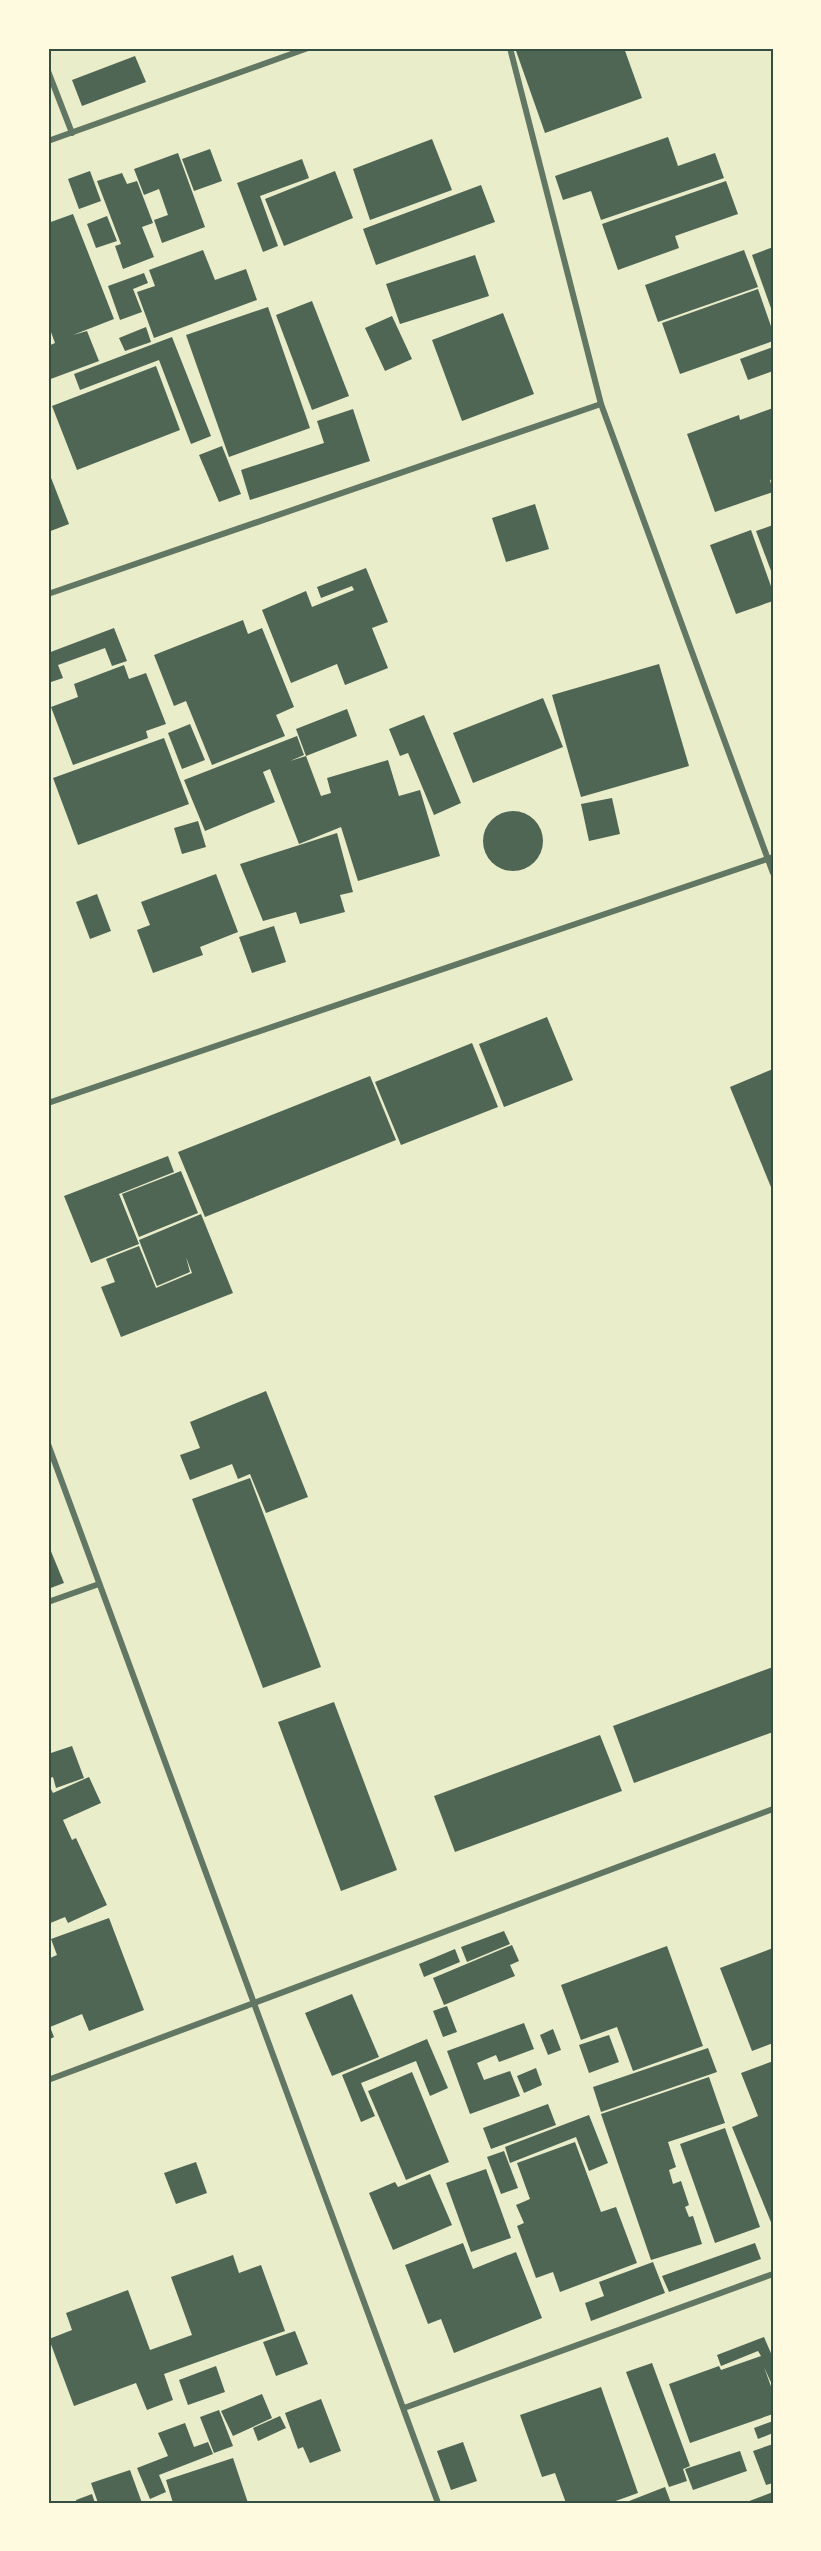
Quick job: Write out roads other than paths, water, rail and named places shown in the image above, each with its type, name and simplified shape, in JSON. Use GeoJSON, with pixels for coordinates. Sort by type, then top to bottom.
{"type":"FeatureCollection","features":[{"type":"Feature","properties":{"kind":"street"},"geometry":{"type":"LineString","coordinates":[[48,141],[308,48]]}},
{"type":"Feature","properties":{"kind":"street"},"geometry":{"type":"LineString","coordinates":[[510,48],[601,404],[770,858],[773,873]]}},
{"type":"Feature","properties":{"kind":"street"},"geometry":{"type":"LineString","coordinates":[[48,71],[72,133]]}},
{"type":"Feature","properties":{"kind":"street"},"geometry":{"type":"LineString","coordinates":[[48,594],[601,404]]}},
{"type":"Feature","properties":{"kind":"street"},"geometry":{"type":"LineString","coordinates":[[48,1103],[770,858]]}},
{"type":"Feature","properties":{"kind":"street"},"geometry":{"type":"LineString","coordinates":[[48,1444],[438,2503]]}},
{"type":"Feature","properties":{"kind":"street"},"geometry":{"type":"LineString","coordinates":[[48,1602],[99,1584]]}},
{"type":"Feature","properties":{"kind":"street"},"geometry":{"type":"LineString","coordinates":[[48,2080],[773,1809]]}},
{"type":"Feature","properties":{"kind":"street"},"geometry":{"type":"LineString","coordinates":[[404,2408],[773,2274]]}}]}
